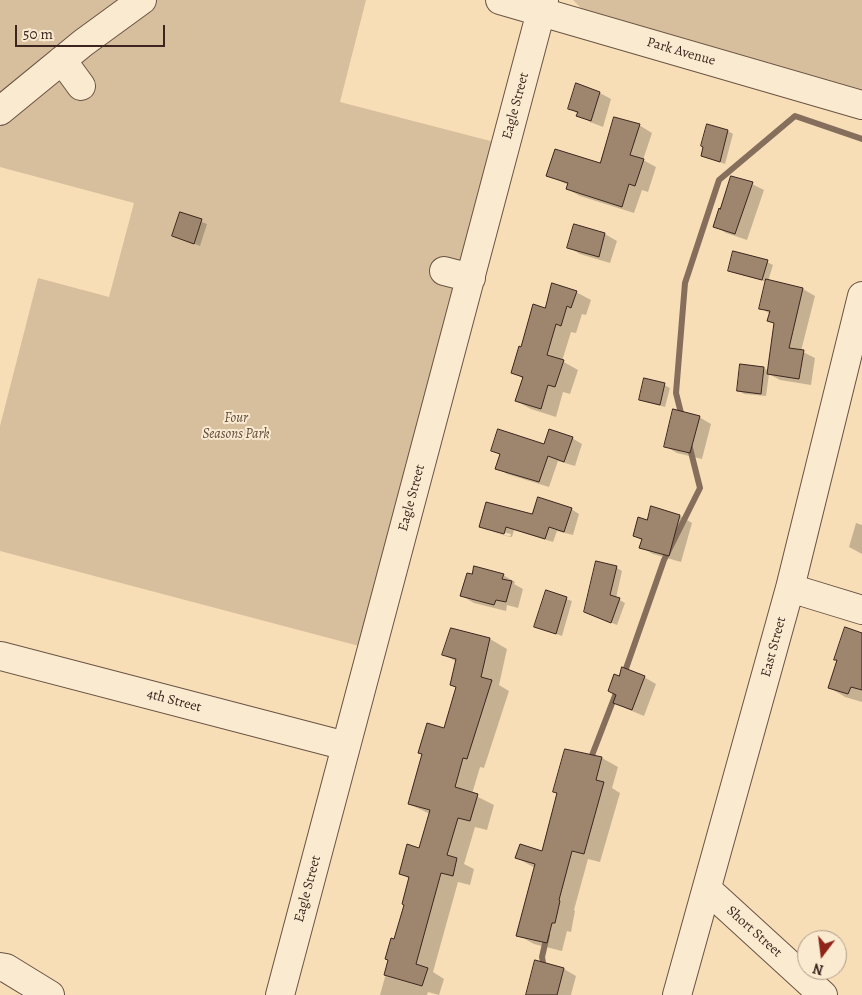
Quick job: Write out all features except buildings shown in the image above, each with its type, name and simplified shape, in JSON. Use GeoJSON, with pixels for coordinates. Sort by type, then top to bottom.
{"type":"FeatureCollection","features":[{"type":"Feature","properties":{"kind":"street"},"geometry":{"type":"LineString","coordinates":[[0,111],[62,60],[142,0]]}},
{"type":"Feature","properties":{"kind":"street","name":"Park Avenue"},"geometry":{"type":"LineString","coordinates":[[500,0],[542,5],[862,105]]}},
{"type":"Feature","properties":{"kind":"street","name":"Eagle Street"},"geometry":{"type":"LineString","coordinates":[[280,995],[542,5]]}},
{"type":"Feature","properties":{"kind":"street"},"geometry":{"type":"LineString","coordinates":[[62,60],[81,86]]}},
{"type":"Feature","properties":{"kind":"street"},"geometry":{"type":"LineString","coordinates":[[444,271],[470,278]]}},
{"type":"Feature","properties":{"kind":"street","name":"East Street"},"geometry":{"type":"LineString","coordinates":[[677,995],[790,588],[862,296]]}},
{"type":"Feature","properties":{"kind":"street"},"geometry":{"type":"LineString","coordinates":[[790,588],[862,610]]}},
{"type":"Feature","properties":{"kind":"street","name":"4th Street"},"geometry":{"type":"LineString","coordinates":[[2,656],[346,746]]}},
{"type":"Feature","properties":{"kind":"street","name":"Short Street"},"geometry":{"type":"LineString","coordinates":[[707,889],[823,995]]}},
{"type":"Feature","properties":{"kind":"street"},"geometry":{"type":"LineString","coordinates":[[0,966],[50,995]]}},
{"type":"Feature","properties":{"kind":"green space"},"geometry":{"type":"Polygon","coordinates":[[[0,0],[124,0],[0,98],[0,0]]]}},
{"type":"Feature","properties":{"kind":"green space","name":"Four Seasons Park"},"geometry":{"type":"Polygon","coordinates":[[[156,0],[366,0],[340,102],[498,143],[363,647],[0,551],[0,426],[38,278],[109,297],[134,203],[0,167],[0,126],[31,99],[156,0]]]}},
{"type":"Feature","properties":{"kind":"green space"},"geometry":{"type":"Polygon","coordinates":[[[573,0],[862,0],[862,90],[600,18],[584,11],[573,0]]]}},
{"type":"Feature","properties":{"kind":"waterway"},"geometry":{"type":"LineString","coordinates":[[682,417],[676,393],[685,283],[719,180],[795,116],[862,139]]}},
{"type":"Feature","properties":{"kind":"waterway"},"geometry":{"type":"LineString","coordinates":[[623,677],[664,560],[700,488],[689,444]]}},
{"type":"Feature","properties":{"kind":"waterway"},"geometry":{"type":"LineString","coordinates":[[589,763],[618,688]]}},
{"type":"Feature","properties":{"kind":"waterway"},"geometry":{"type":"LineString","coordinates":[[544,969],[542,957],[547,935]]}}]}
